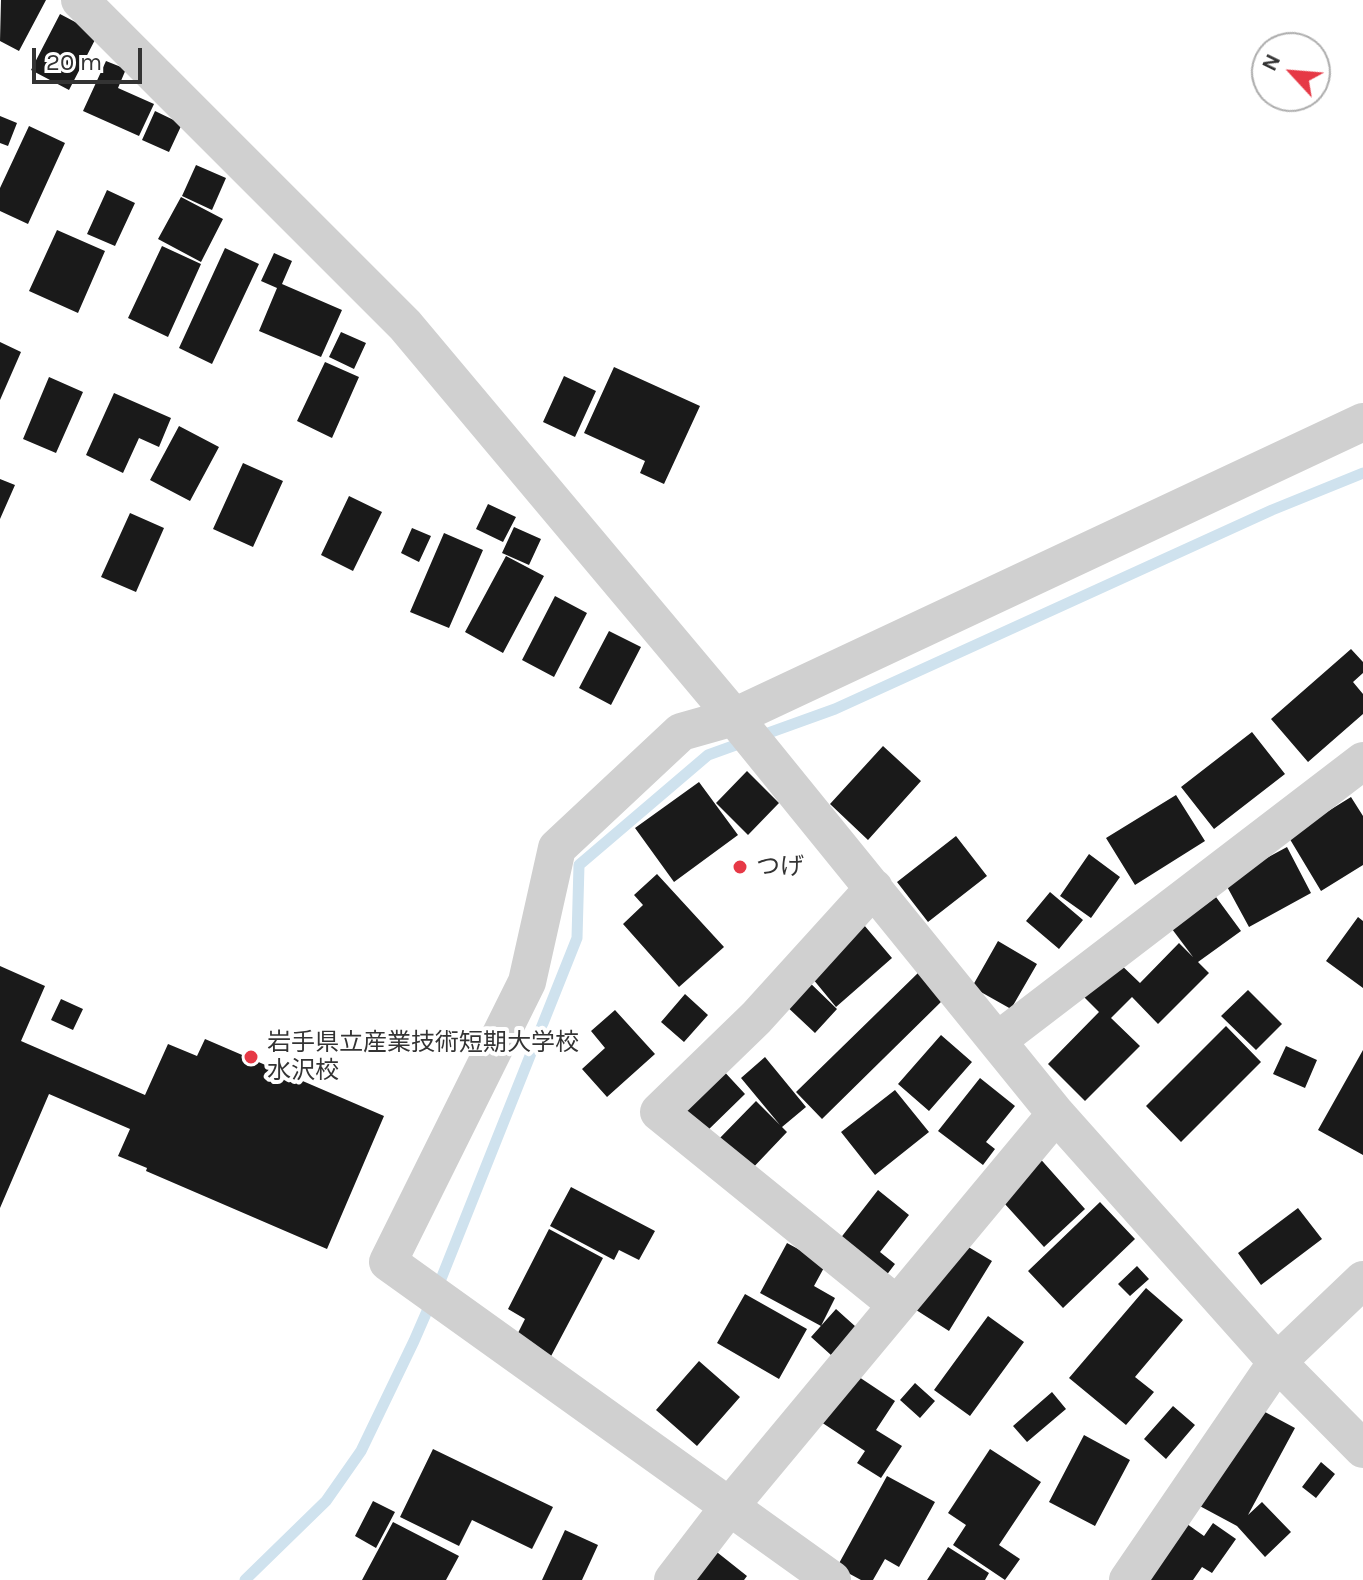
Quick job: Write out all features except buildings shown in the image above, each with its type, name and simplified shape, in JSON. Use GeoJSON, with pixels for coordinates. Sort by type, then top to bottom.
{"type":"FeatureCollection","features":[{"type":"Feature","properties":{"kind":"street"},"geometry":{"type":"LineString","coordinates":[[80,0],[405,325],[734,717],[1056,1114],[1277,1362],[1363,1449]]}},
{"type":"Feature","properties":{"kind":"street"},"geometry":{"type":"LineString","coordinates":[[832,1580],[388,1262],[527,982],[557,848],[681,732],[734,717],[1363,422]]}},
{"type":"Feature","properties":{"kind":"street"},"geometry":{"type":"LineString","coordinates":[[997,1041],[1363,761]]}},
{"type":"Feature","properties":{"kind":"street"},"geometry":{"type":"LineString","coordinates":[[874,888],[756,1018],[659,1112],[897,1305]]}},
{"type":"Feature","properties":{"kind":"street"},"geometry":{"type":"LineString","coordinates":[[673,1580],[729,1507],[1056,1114]]}},
{"type":"Feature","properties":{"kind":"street"},"geometry":{"type":"LineString","coordinates":[[1128,1580],[1277,1362],[1363,1280]]}},
{"type":"Feature","properties":{"kind":"waterway"},"geometry":{"type":"LineString","coordinates":[[760,736],[835,709],[1272,510],[1363,473]]}},
{"type":"Feature","properties":{"kind":"waterway"},"geometry":{"type":"LineString","coordinates":[[245,1580],[326,1501],[361,1451],[414,1341],[577,938],[579,865],[708,755],[744,742]]}},
{"type":"Feature","properties":{"kind":"place","name":"つげ"},"geometry":{"type":"Point","coordinates":[740,867]}},
{"type":"Feature","properties":{"kind":"place","name":"岩手県立産業技術短期大学校 水沢校"},"geometry":{"type":"Point","coordinates":[251,1057]}}]}
